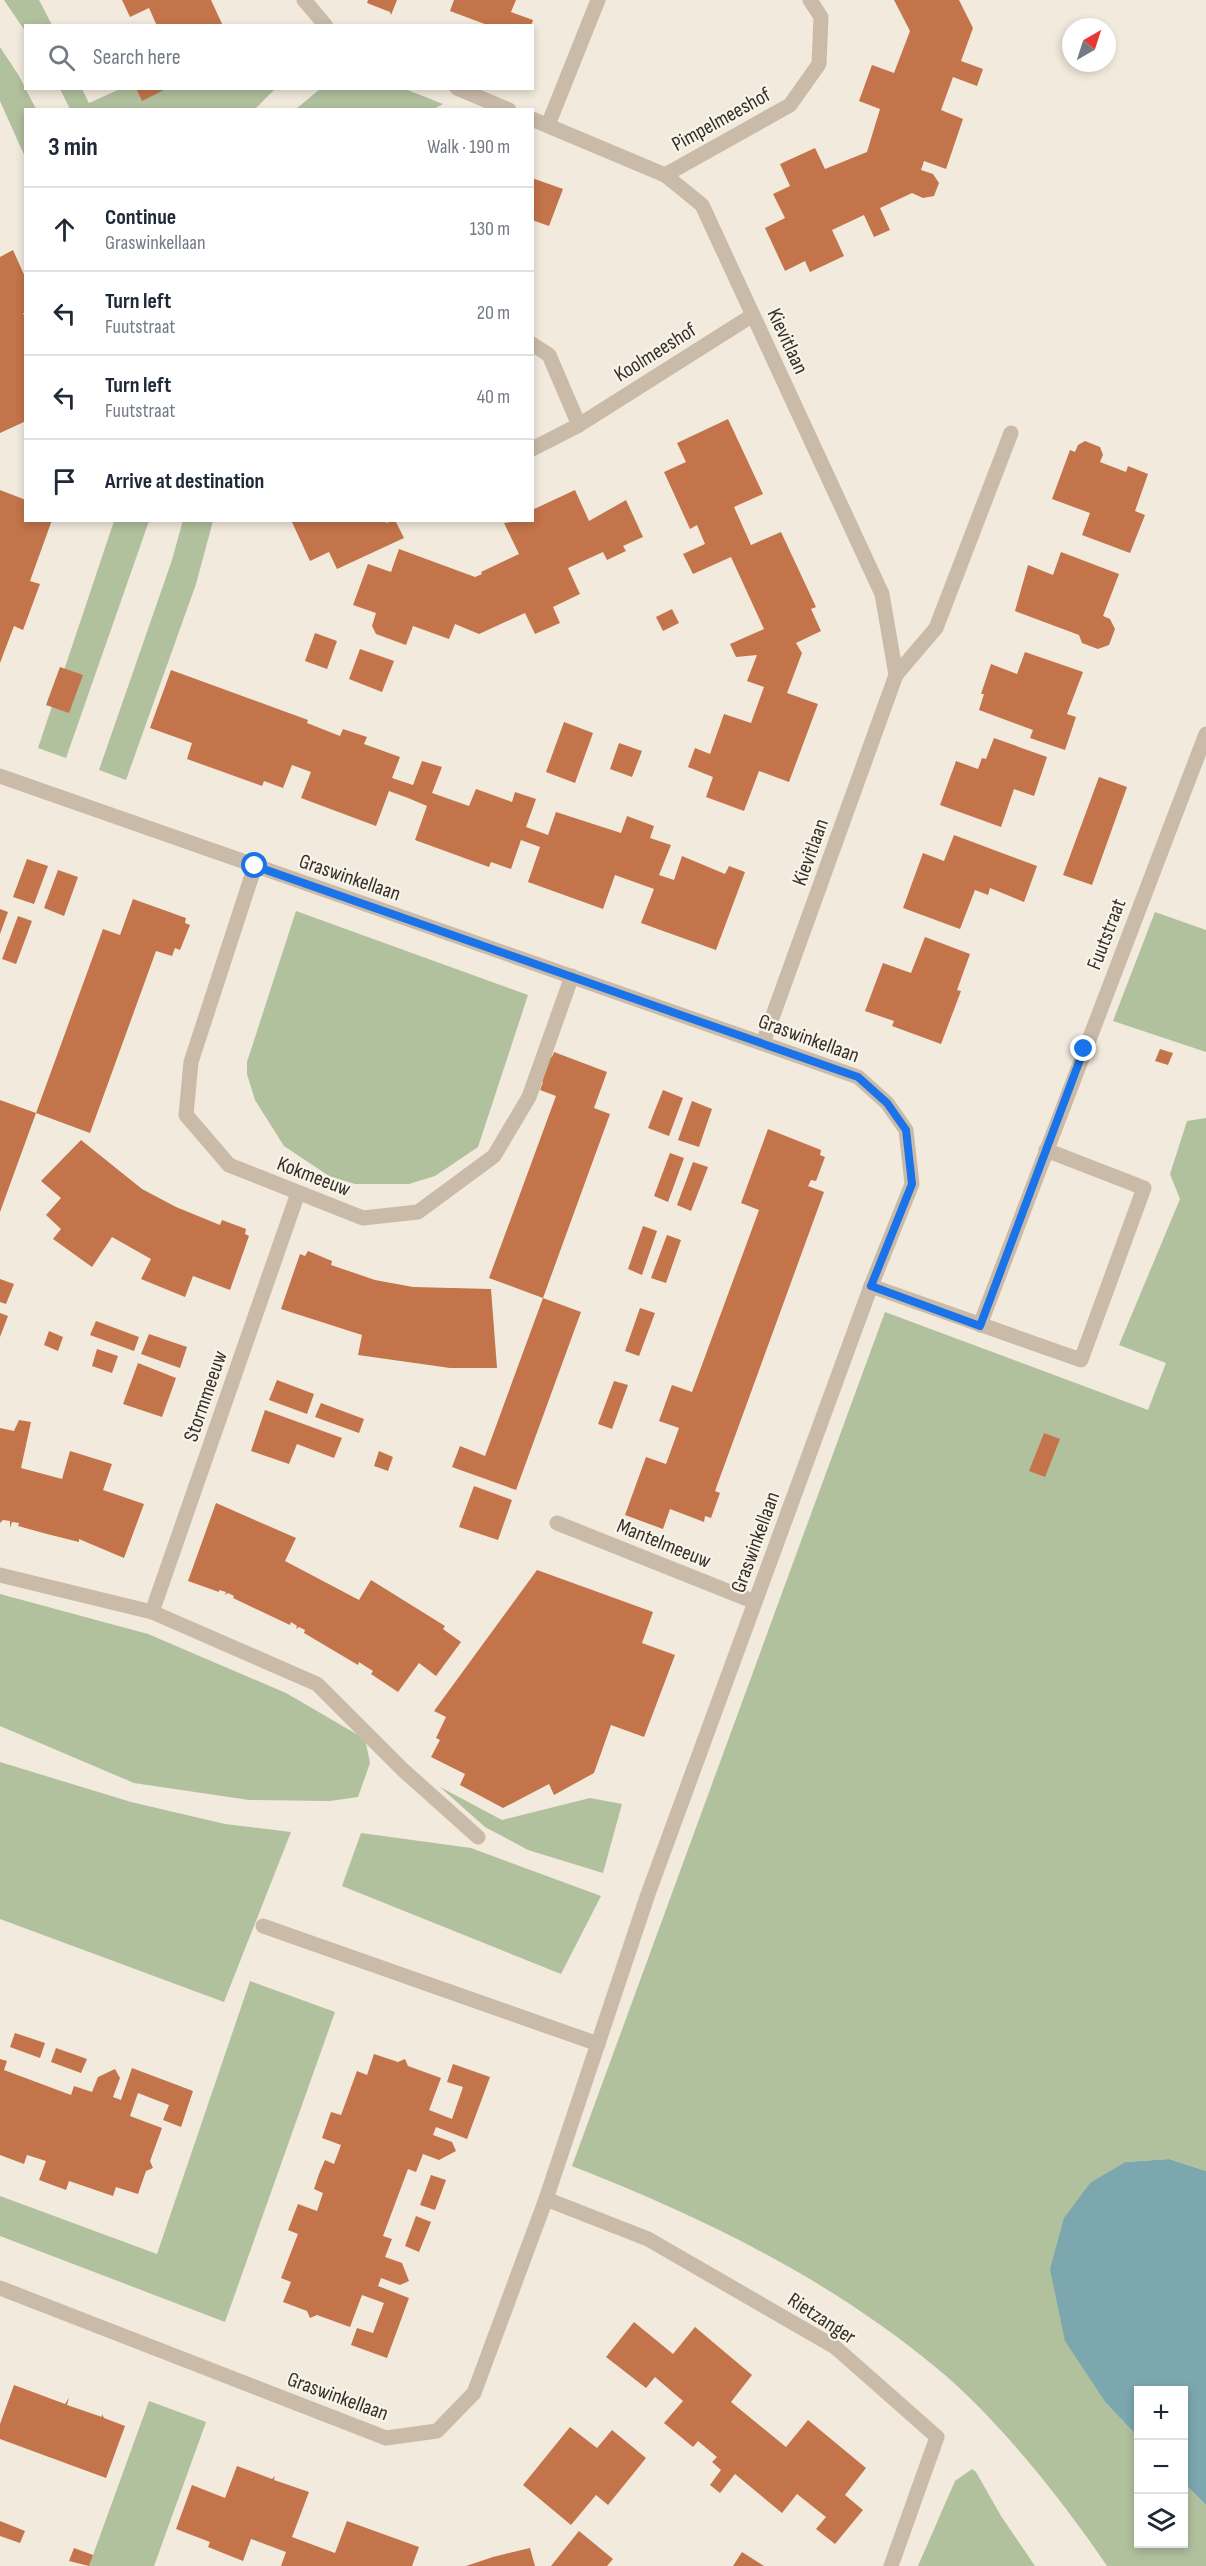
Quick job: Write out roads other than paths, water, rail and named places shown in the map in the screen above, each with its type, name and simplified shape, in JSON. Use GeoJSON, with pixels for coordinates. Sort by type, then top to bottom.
{"type":"FeatureCollection","features":[{"type":"Feature","properties":{"kind":"street"},"geometry":{"type":"LineString","coordinates":[[304,0],[324,24]]}},
{"type":"Feature","properties":{"kind":"street"},"geometry":{"type":"LineString","coordinates":[[548,125],[598,0]]}},
{"type":"Feature","properties":{"kind":"street","name":"Pimpelmeeshof"},"geometry":{"type":"LineString","coordinates":[[665,175],[790,105],[819,64],[821,17],[810,0]]}},
{"type":"Feature","properties":{"kind":"street"},"geometry":{"type":"LineString","coordinates":[[463,90],[504,108]]}},
{"type":"Feature","properties":{"kind":"street","name":"Kievitlaan"},"geometry":{"type":"LineString","coordinates":[[534,120],[665,175],[702,205],[882,594],[896,675]]}},
{"type":"Feature","properties":{"kind":"street","name":"Koolmeeshof"},"geometry":{"type":"LineString","coordinates":[[534,447],[579,425],[753,315]]}},
{"type":"Feature","properties":{"kind":"street"},"geometry":{"type":"LineString","coordinates":[[534,345],[549,355],[579,425]]}},
{"type":"Feature","properties":{"kind":"street","name":"Kievitlaan"},"geometry":{"type":"LineString","coordinates":[[763,1043],[896,675],[936,628],[1011,433]]}},
{"type":"Feature","properties":{"kind":"street","name":"Fuutstraat"},"geometry":{"type":"LineString","coordinates":[[980,1326],[1206,734]]}},
{"type":"Feature","properties":{"kind":"street","name":"Graswinkellaan"},"geometry":{"type":"LineString","coordinates":[[0,776],[858,1077],[887,1103],[906,1130],[912,1184],[871,1286],[648,1894],[546,2199],[499,2319],[474,2393],[437,2431],[386,2438],[0,2288]]}},
{"type":"Feature","properties":{"kind":"street","name":"Kokmeeuw"},"geometry":{"type":"LineString","coordinates":[[255,866],[191,1062],[186,1115],[230,1165],[363,1218],[418,1212],[494,1156],[529,1097],[572,976]]}},
{"type":"Feature","properties":{"kind":"street"},"geometry":{"type":"LineString","coordinates":[[871,1286],[1081,1360],[1144,1188],[1046,1150]]}},
{"type":"Feature","properties":{"kind":"street","name":"Stormmeeuw"},"geometry":{"type":"LineString","coordinates":[[152,1612],[298,1193]]}},
{"type":"Feature","properties":{"kind":"street","name":"Mantelmeeuw"},"geometry":{"type":"LineString","coordinates":[[557,1523],[755,1602]]}},
{"type":"Feature","properties":{"kind":"street"},"geometry":{"type":"LineString","coordinates":[[0,1575],[152,1612],[317,1684],[402,1769],[478,1837]]}},
{"type":"Feature","properties":{"kind":"street"},"geometry":{"type":"LineString","coordinates":[[263,1926],[598,2044]]}},
{"type":"Feature","properties":{"kind":"street","name":"Rietzanger"},"geometry":{"type":"LineString","coordinates":[[546,2199],[648,2238],[835,2347],[937,2437],[891,2566]]}},
{"type":"Feature","properties":{"kind":"water"},"geometry":{"type":"Polygon","coordinates":[[[1169,2159],[1206,2171],[1206,2505],[1188,2487],[1188,2386],[1134,2386],[1134,2433],[1106,2403],[1065,2341],[1050,2269],[1064,2218],[1091,2182],[1125,2162],[1169,2159]]]}}]}
